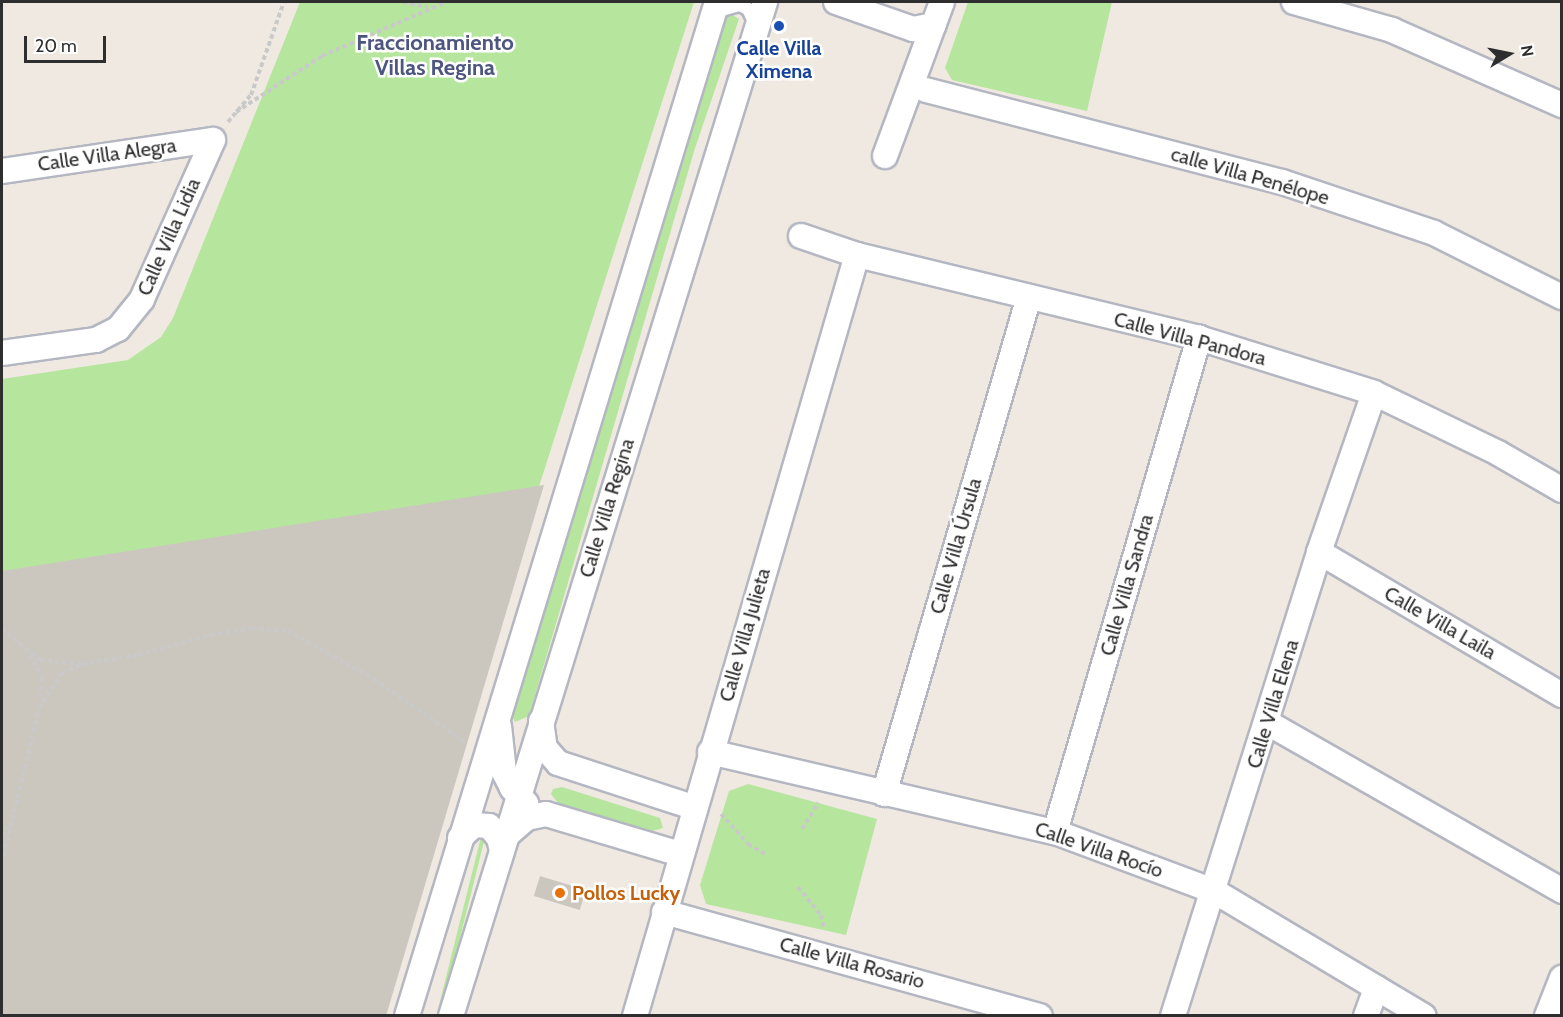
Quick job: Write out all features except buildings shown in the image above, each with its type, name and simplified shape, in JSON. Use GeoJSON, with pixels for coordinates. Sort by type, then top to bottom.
{"type":"FeatureCollection","features":[{"type":"Feature","properties":{"kind":"street","name":"Calle Villa Regina"},"geometry":{"type":"LineString","coordinates":[[451,1016],[765,2]]}},
{"type":"Feature","properties":{"kind":"street"},"geometry":{"type":"LineString","coordinates":[[836,2],[915,26]]}},
{"type":"Feature","properties":{"kind":"street"},"geometry":{"type":"LineString","coordinates":[[885,156],[916,94],[921,59],[915,26],[924,2]]}},
{"type":"Feature","properties":{"kind":"street"},"geometry":{"type":"LineString","coordinates":[[915,26],[942,2]]}},
{"type":"Feature","properties":{"kind":"street"},"geometry":{"type":"LineString","coordinates":[[1294,2],[1392,30],[1562,105]]}},
{"type":"Feature","properties":{"kind":"street"},"geometry":{"type":"LineString","coordinates":[[407,1016],[484,754],[715,8]]}},
{"type":"Feature","properties":{"kind":"street","name":"calle Villa Penélope"},"geometry":{"type":"LineString","coordinates":[[916,94],[1282,182],[1434,233],[1562,297]]}},
{"type":"Feature","properties":{"kind":"street","name":"Calle Villa Alegra"},"geometry":{"type":"LineString","coordinates":[[2,171],[202,148]]}},
{"type":"Feature","properties":{"kind":"street","name":"Calle Villa Lidia"},"geometry":{"type":"LineString","coordinates":[[2,353],[96,340],[118,329],[142,299],[202,148]]}},
{"type":"Feature","properties":{"kind":"street","name":"Calle Villa Pandora"},"geometry":{"type":"LineString","coordinates":[[801,236],[857,255],[1199,338],[1374,393],[1498,453],[1562,490]]}},
{"type":"Feature","properties":{"kind":"street","name":"Calle Villa Julieta"},"geometry":{"type":"LineString","coordinates":[[635,1016],[696,796],[857,255]]}},
{"type":"Feature","properties":{"kind":"street","name":"Calle Villa Úrsula"},"geometry":{"type":"LineString","coordinates":[[884,794],[1029,297]]}},
{"type":"Feature","properties":{"kind":"street","name":"Calle Villa Sandra"},"geometry":{"type":"LineString","coordinates":[[1055,832],[1199,338]]}},
{"type":"Feature","properties":{"kind":"street","name":"Calle Villa Elena"},"geometry":{"type":"LineString","coordinates":[[1173,1016],[1268,723],[1319,552],[1374,393]]}},
{"type":"Feature","properties":{"kind":"street","name":"Calle Villa Laila"},"geometry":{"type":"LineString","coordinates":[[1319,552],[1562,694]]}},
{"type":"Feature","properties":{"kind":"street"},"geometry":{"type":"LineString","coordinates":[[502,696],[510,727],[526,730],[541,720],[545,748],[558,763]]}},
{"type":"Feature","properties":{"kind":"street"},"geometry":{"type":"LineString","coordinates":[[502,696],[499,731],[504,772],[519,796],[546,814],[680,854]]}},
{"type":"Feature","properties":{"kind":"street"},"geometry":{"type":"LineString","coordinates":[[1268,723],[1562,891]]}},
{"type":"Feature","properties":{"kind":"street","name":"Calle Villa Rocío"},"geometry":{"type":"LineString","coordinates":[[710,752],[1055,832],[1214,891],[1424,1016]]}},
{"type":"Feature","properties":{"kind":"street"},"geometry":{"type":"LineString","coordinates":[[462,831],[484,790],[504,772],[528,762],[558,763],[696,796]]}},
{"type":"Feature","properties":{"kind":"street"},"geometry":{"type":"LineString","coordinates":[[462,831],[474,825],[489,826],[504,844],[527,818],[546,814]]}},
{"type":"Feature","properties":{"kind":"street","name":"Calle Villa Rosario"},"geometry":{"type":"LineString","coordinates":[[664,912],[1040,1016]]}},
{"type":"Feature","properties":{"kind":"street"},"geometry":{"type":"LineString","coordinates":[[1547,1016],[1562,978]]}},
{"type":"Feature","properties":{"kind":"street"},"geometry":{"type":"LineString","coordinates":[[1366,1016],[1377,988]]}},
{"type":"Feature","properties":{"kind":"lane"},"geometry":{"type":"LineString","coordinates":[[715,8],[740,5],[752,15],[756,30]]}},
{"type":"Feature","properties":{"kind":"path"},"geometry":{"type":"LineString","coordinates":[[202,148],[251,95],[284,2]]}},
{"type":"Feature","properties":{"kind":"path"},"geometry":{"type":"LineString","coordinates":[[404,2],[417,7],[435,6]]}},
{"type":"Feature","properties":{"kind":"path"},"geometry":{"type":"LineString","coordinates":[[236,112],[322,56],[446,2]]}},
{"type":"Feature","properties":{"kind":"path"},"geometry":{"type":"LineString","coordinates":[[39,708],[62,673],[87,663],[252,628],[287,632],[375,680],[484,754]]}},
{"type":"Feature","properties":{"kind":"path"},"geometry":{"type":"LineString","coordinates":[[2,629],[27,652],[40,660],[87,663]]}},
{"type":"Feature","properties":{"kind":"path"},"geometry":{"type":"LineString","coordinates":[[2,863],[2,855],[39,708],[42,678],[27,652]]}},
{"type":"Feature","properties":{"kind":"path"},"geometry":{"type":"LineString","coordinates":[[696,796],[732,830],[765,854]]}},
{"type":"Feature","properties":{"kind":"path"},"geometry":{"type":"LineString","coordinates":[[2,836],[11,823]]}},
{"type":"Feature","properties":{"kind":"path"},"geometry":{"type":"LineString","coordinates":[[798,887],[821,915],[822,954]]}},
{"type":"Feature","properties":{"kind":"green space"},"geometry":{"type":"Polygon","coordinates":[[[300,2],[694,2],[535,499],[380,1015],[2,1015],[2,379],[128,360],[161,337],[173,318],[300,2]]]}},
{"type":"Feature","properties":{"kind":"green space"},"geometry":{"type":"Polygon","coordinates":[[[968,2],[1112,2],[1087,111],[952,80],[945,68],[968,2]]]}},
{"type":"Feature","properties":{"kind":"green space"},"geometry":{"type":"Polygon","coordinates":[[[728,12],[739,19],[695,148],[529,716],[515,722],[510,711],[728,12]]]}},
{"type":"Feature","properties":{"kind":"green space"},"geometry":{"type":"Polygon","coordinates":[[[748,784],[877,819],[846,935],[706,904],[700,885],[729,791],[748,784]]]}},
{"type":"Feature","properties":{"kind":"green space"},"geometry":{"type":"Polygon","coordinates":[[[562,787],[660,818],[663,828],[652,831],[558,803],[551,794],[553,789],[562,787]]]}},
{"type":"Feature","properties":{"kind":"green space"},"geometry":{"type":"Polygon","coordinates":[[[481,837],[485,838],[440,1016],[436,1016],[481,837]]]}},
{"type":"Feature","properties":{"kind":"place","name":"Calle Villa Ximena"},"geometry":{"type":"Point","coordinates":[779,26]}},
{"type":"Feature","properties":{"kind":"place","name":"Pollos Lucky"},"geometry":{"type":"Point","coordinates":[560,893]}},
{"type":"Feature","properties":{"kind":"district","name":"Fraccionamiento Villas Regina"},"geometry":{"type":"Point","coordinates":[435,54]}}]}
